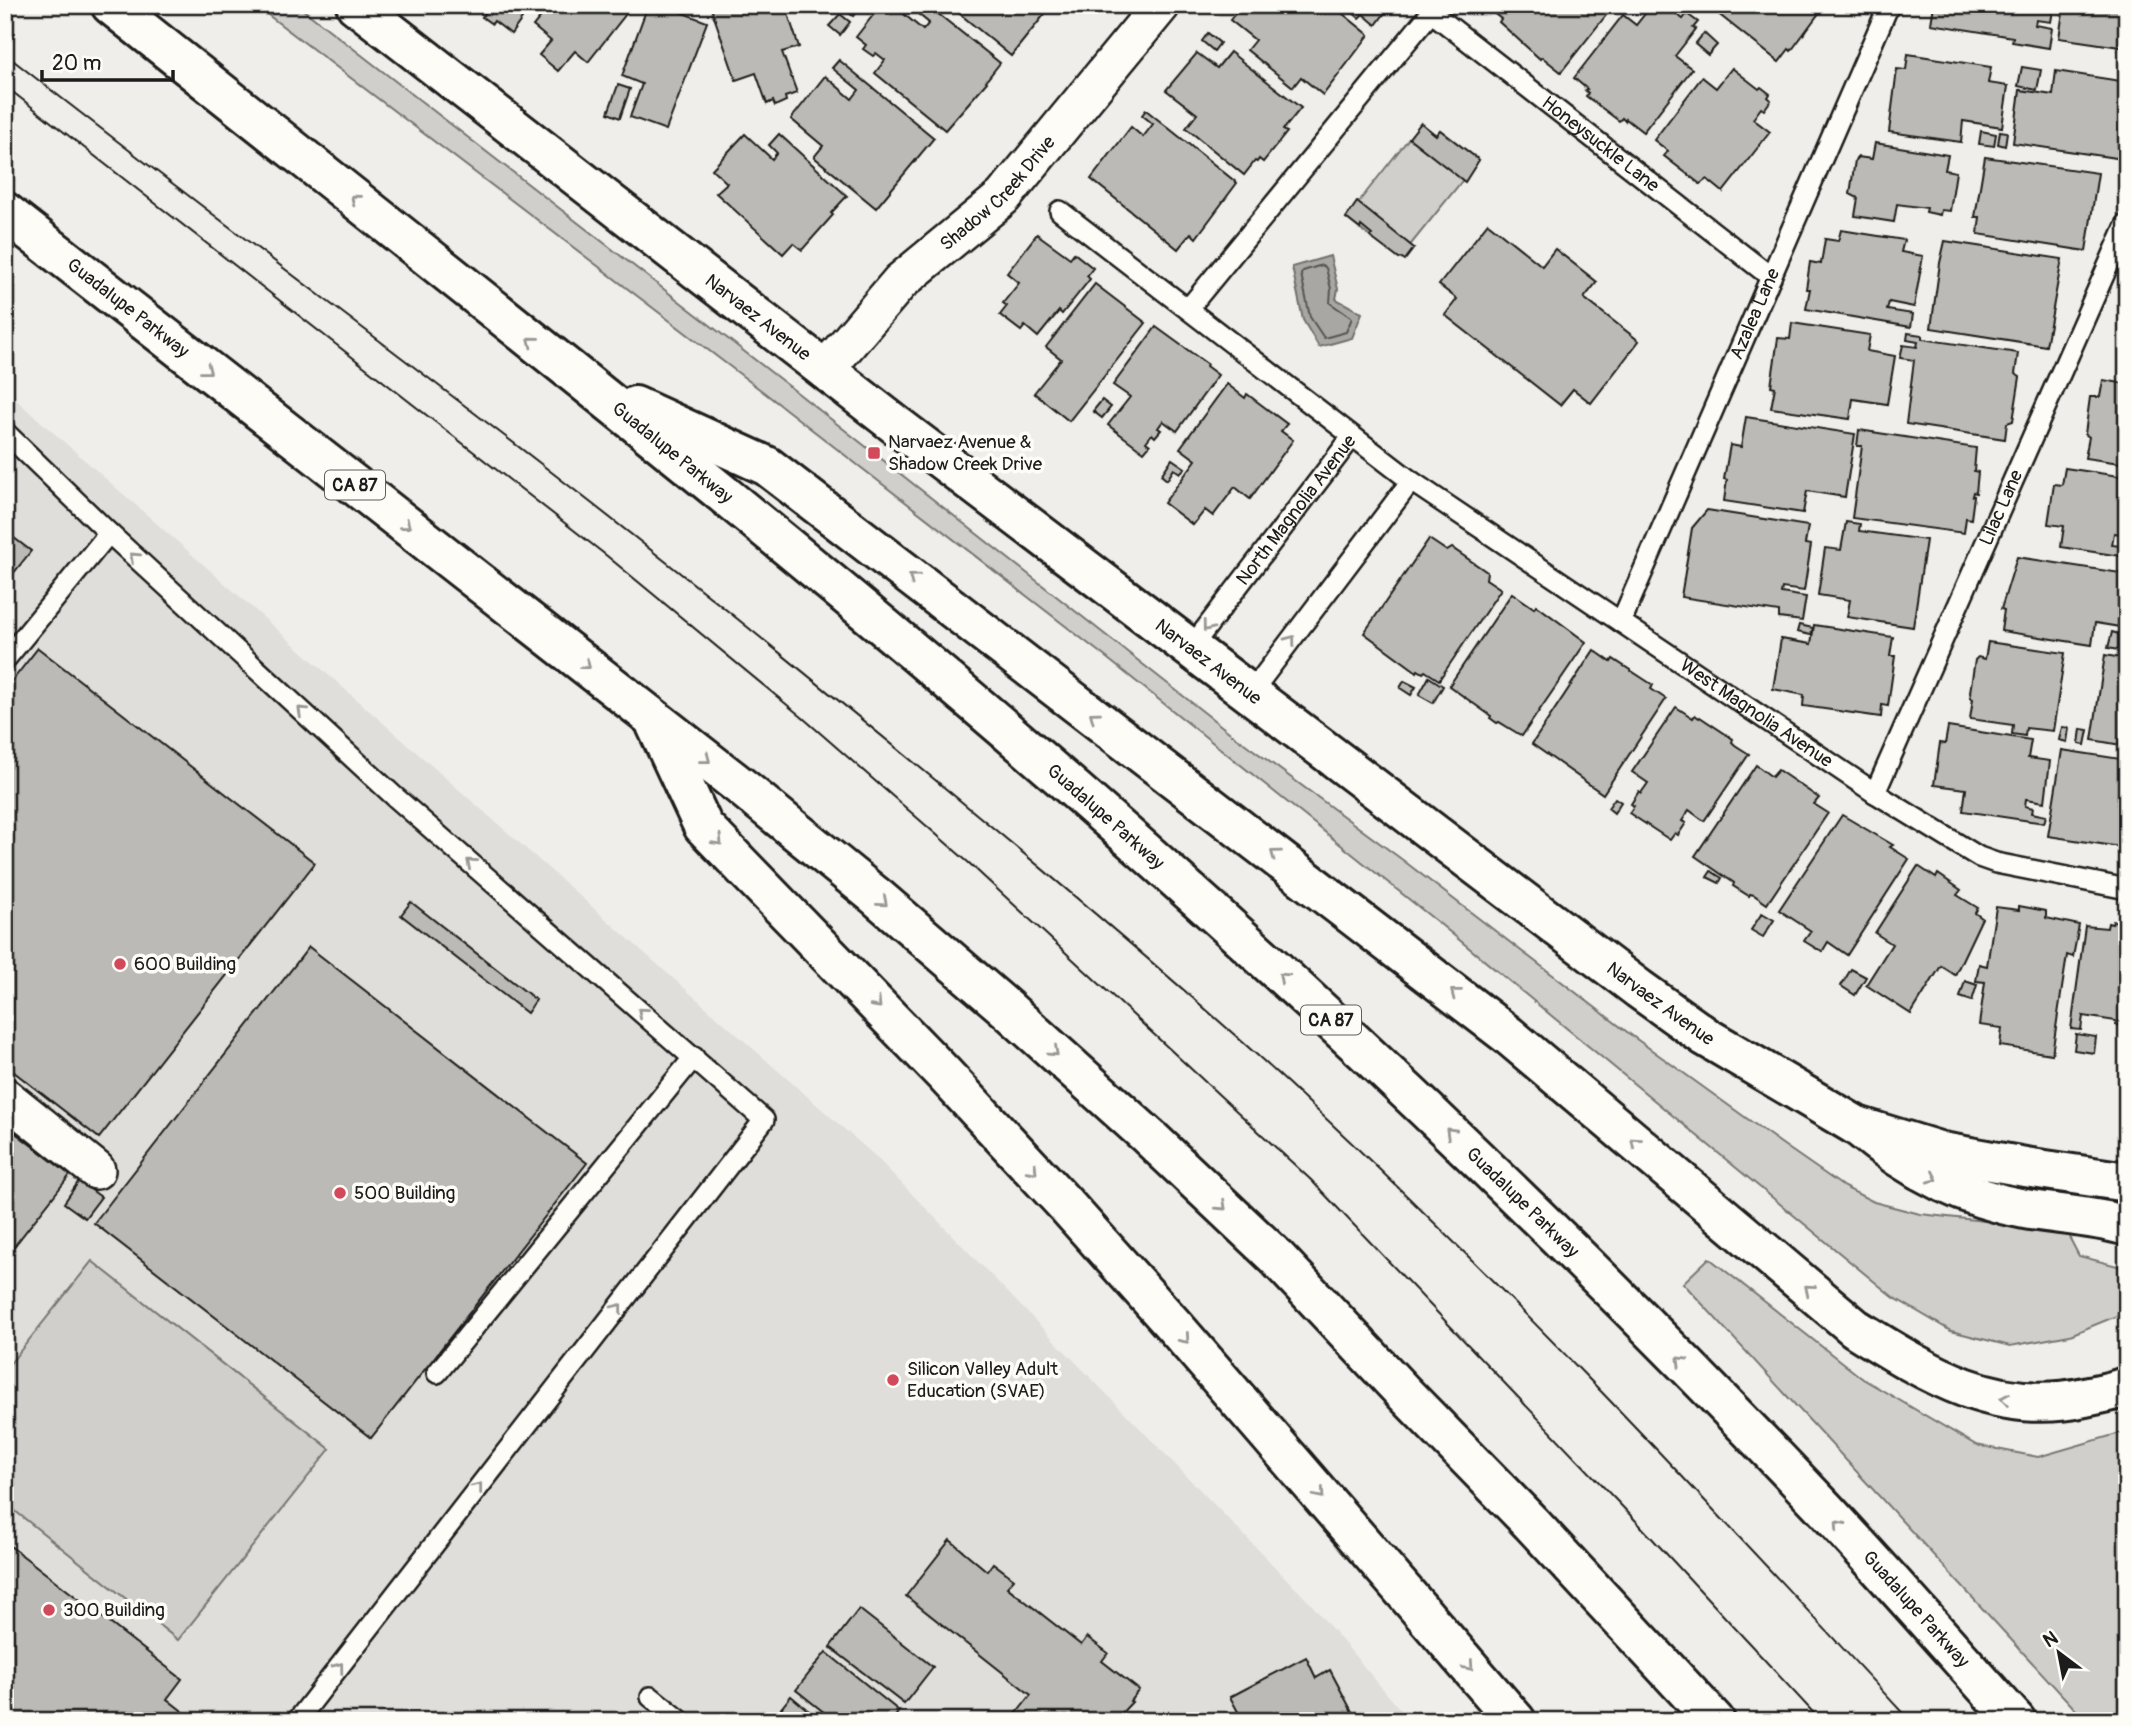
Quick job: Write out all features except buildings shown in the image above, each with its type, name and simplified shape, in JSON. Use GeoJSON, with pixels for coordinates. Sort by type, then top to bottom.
{"type":"FeatureCollection","features":[{"type":"Feature","properties":{"kind":"main road","name":"Guadalupe Parkway"},"geometry":{"type":"LineString","coordinates":[[111,5],[586,383],[1014,738],[1159,864],[1431,1113],[1567,1245],[1818,1502],[2016,1721]]}},
{"type":"Feature","properties":{"kind":"main road","name":"Narvaez Avenue"},"geometry":{"type":"LineString","coordinates":[[356,5],[825,370],[1628,981],[1706,1037],[1857,1126],[1942,1152],[2127,1182]]}},
{"type":"Feature","properties":{"kind":"main road","name":"Guadalupe Parkway"},"geometry":{"type":"LineString","coordinates":[[5,212],[652,717],[877,897],[1007,1009],[1267,1248],[1541,1534],[1715,1721]]}},
{"type":"Feature","properties":{"kind":"main road"},"geometry":{"type":"LineString","coordinates":[[586,383],[767,466],[1508,1035],[1855,1328],[1948,1382],[1986,1396],[2028,1403],[2073,1400],[2127,1386]]}},
{"type":"Feature","properties":{"kind":"main road"},"geometry":{"type":"LineString","coordinates":[[652,717],[703,826],[944,1074],[1064,1203],[1516,1721]]}},
{"type":"Feature","properties":{"kind":"main road"},"geometry":{"type":"LineString","coordinates":[[1857,1126],[1889,1152],[1927,1176],[1976,1196],[2023,1209],[2127,1226]]}},
{"type":"Feature","properties":{"kind":"main road"},"geometry":{"type":"LineString","coordinates":[[2073,1400],[2127,1378]]}},
{"type":"Feature","properties":{"kind":"street","name":"Shadow Creek Drive"},"geometry":{"type":"LineString","coordinates":[[825,370],[900,282],[1003,197],[1161,5]]}},
{"type":"Feature","properties":{"kind":"street"},"geometry":{"type":"LineString","coordinates":[[5,1097],[96,1170]]}},
{"type":"Feature","properties":{"kind":"lane","name":"Azalea Lane"},"geometry":{"type":"LineString","coordinates":[[1621,622],[1889,5]]}},
{"type":"Feature","properties":{"kind":"lane","name":"Honeysuckle Lane"},"geometry":{"type":"LineString","coordinates":[[1434,9],[1771,276]]}},
{"type":"Feature","properties":{"kind":"lane"},"geometry":{"type":"LineString","coordinates":[[1188,309],[1434,9]]}},
{"type":"Feature","properties":{"kind":"lane","name":"North Magnolia Avenue"},"geometry":{"type":"LineString","coordinates":[[1060,211],[1352,437],[1190,649]]}},
{"type":"Feature","properties":{"kind":"lane","name":"Lilac Lane"},"geometry":{"type":"LineString","coordinates":[[1875,793],[2127,223]]}},
{"type":"Feature","properties":{"kind":"lane"},"geometry":{"type":"LineString","coordinates":[[5,432],[109,534],[394,796],[764,1120],[297,1721]]}},
{"type":"Feature","properties":{"kind":"lane","name":"West Magnolia Avenue"},"geometry":{"type":"LineString","coordinates":[[1352,437],[1411,481],[1875,793],[1979,857],[1996,863],[2127,889]]}},
{"type":"Feature","properties":{"kind":"lane"},"geometry":{"type":"LineString","coordinates":[[1250,694],[1411,481]]}},
{"type":"Feature","properties":{"kind":"lane"},"geometry":{"type":"LineString","coordinates":[[5,660],[109,534]]}},
{"type":"Feature","properties":{"kind":"lane"},"geometry":{"type":"LineString","coordinates":[[437,1373],[694,1057]]}},
{"type":"Feature","properties":{"kind":"lane"},"geometry":{"type":"LineString","coordinates":[[651,1697],[681,1721]]}},
{"type":"Feature","properties":{"kind":"shaded area"},"geometry":{"type":"Polygon","coordinates":[[[255,5],[297,5],[1229,732],[1400,858],[1635,1038],[1785,1146],[1844,1187],[1874,1202],[1920,1214],[2040,1227],[2067,1233],[2079,1256],[2125,1268],[2127,1271],[2127,1303],[2119,1315],[2070,1335],[2010,1346],[1951,1331],[1893,1297],[1440,924],[1103,655],[766,394],[255,5]]]}},
{"type":"Feature","properties":{"kind":"shaded area"},"geometry":{"type":"Polygon","coordinates":[[[1421,123],[1435,135],[1440,130],[1479,160],[1399,259],[1346,218],[1421,123]]]}},
{"type":"Feature","properties":{"kind":"shaded area"},"geometry":{"type":"Polygon","coordinates":[[[5,390],[875,1156],[1312,1605],[1410,1721],[5,1721],[5,390]]]}},
{"type":"Feature","properties":{"kind":"shaded area"},"geometry":{"type":"Polygon","coordinates":[[[1709,1258],[1863,1379],[1976,1445],[2038,1457],[2127,1431],[2127,1721],[2086,1721],[1683,1283],[1709,1258]]]}},
{"type":"Feature","properties":{"kind":"shaded area"},"geometry":{"type":"Polygon","coordinates":[[[92,1261],[330,1449],[178,1640],[5,1503],[5,1370],[92,1261]]]}},
{"type":"Feature","properties":{"kind":"water"},"geometry":{"type":"Polygon","coordinates":[[[1330,256],[1338,289],[1336,299],[1362,313],[1352,338],[1319,347],[1303,320],[1292,267],[1330,256]]]}},
{"type":"Feature","properties":{"kind":"tram line"},"geometry":{"type":"LineString","coordinates":[[5,54],[703,591],[1008,840],[1202,1006],[1278,1074],[1442,1230],[1600,1391],[1910,1721]]}},
{"type":"Feature","properties":{"kind":"tram line"},"geometry":{"type":"LineString","coordinates":[[5,86],[607,556],[803,718],[969,863],[1311,1180],[1636,1521],[1821,1721]]}},
{"type":"Feature","properties":{"kind":"place","name":"Narvaez Avenue & Shadow Creek Drive"},"geometry":{"type":"Point","coordinates":[874,453]}},
{"type":"Feature","properties":{"kind":"place","name":"600 Building"},"geometry":{"type":"Point","coordinates":[120,964]}},
{"type":"Feature","properties":{"kind":"place","name":"500 Building"},"geometry":{"type":"Point","coordinates":[340,1193]}},
{"type":"Feature","properties":{"kind":"place","name":"Silicon Valley Adult Education (SVAE)"},"geometry":{"type":"Point","coordinates":[893,1380]}},
{"type":"Feature","properties":{"kind":"place","name":"300 Building"},"geometry":{"type":"Point","coordinates":[49,1610]}}]}
